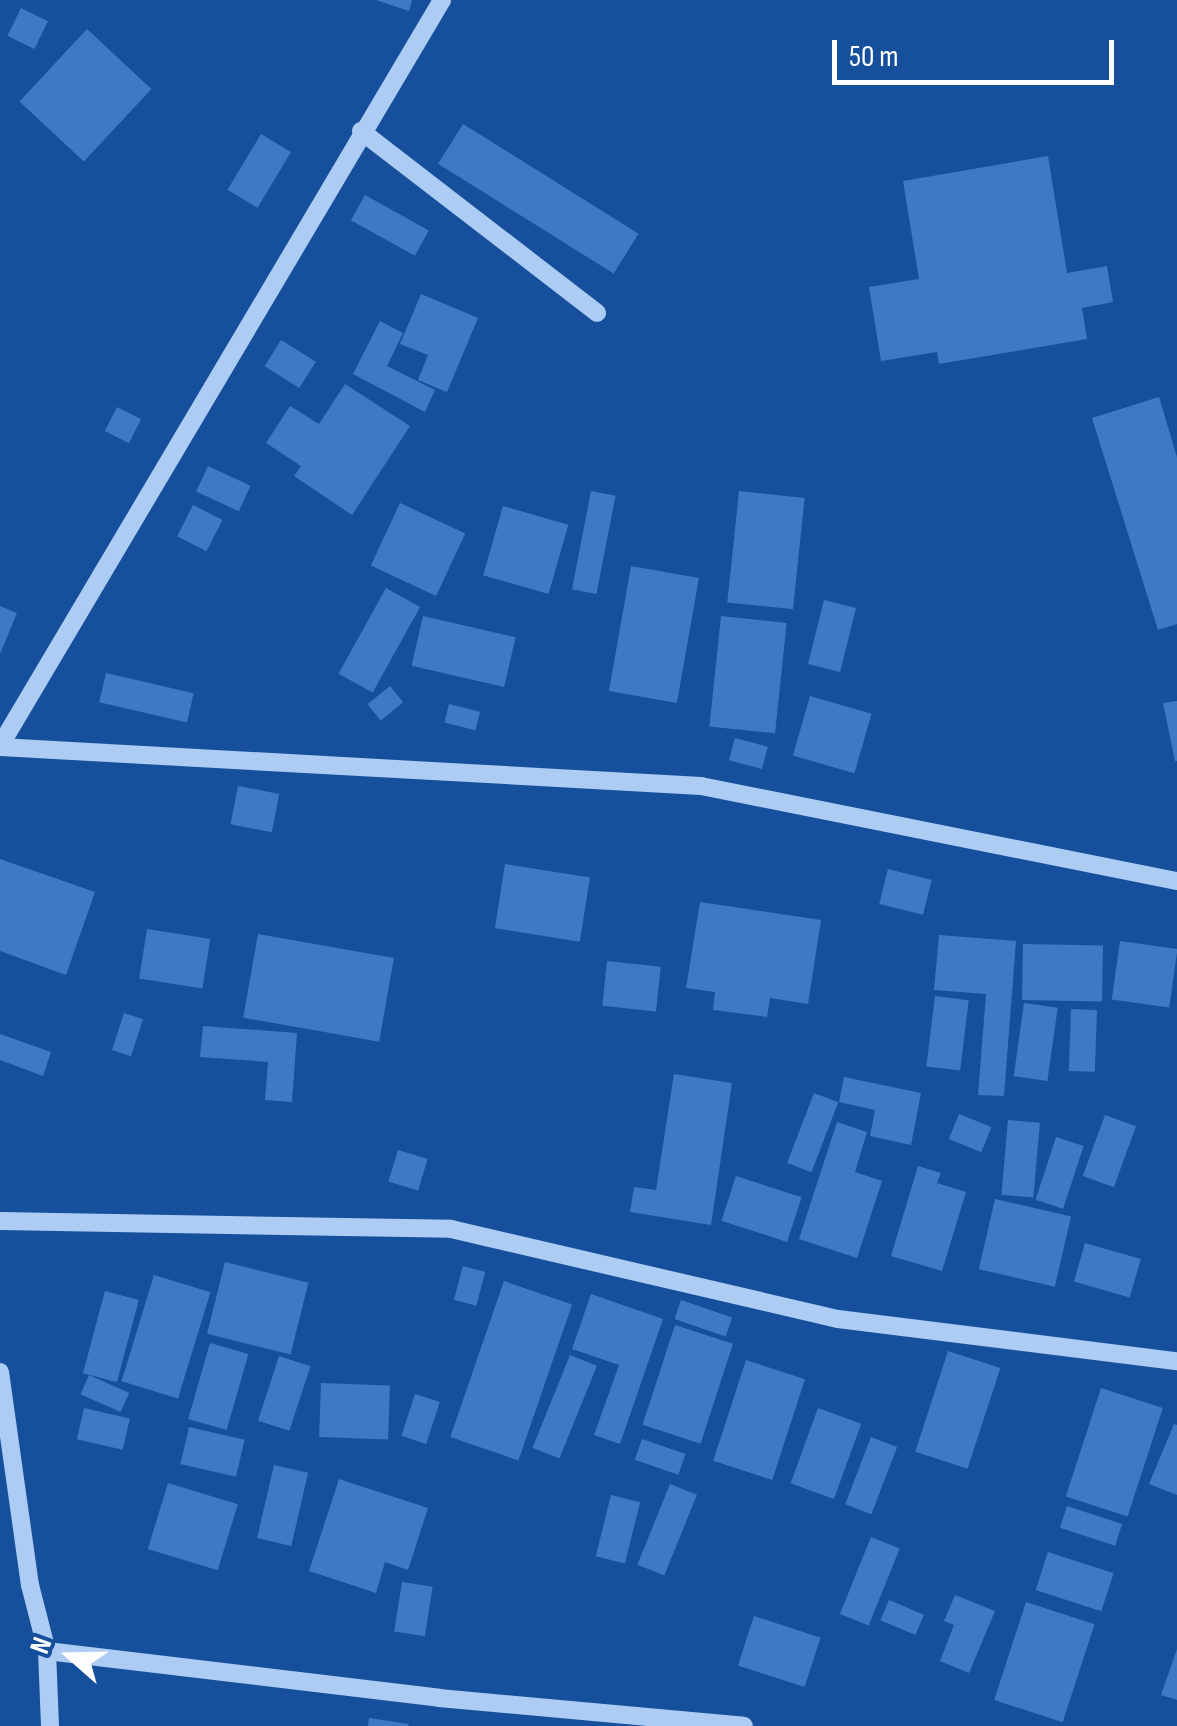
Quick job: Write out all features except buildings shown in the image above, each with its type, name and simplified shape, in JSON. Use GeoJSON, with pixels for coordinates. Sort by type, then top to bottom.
{"type":"FeatureCollection","features":[{"type":"Feature","properties":{"kind":"street"},"geometry":{"type":"LineString","coordinates":[[442,0],[361,131],[0,747],[701,786],[1177,881]]}},
{"type":"Feature","properties":{"kind":"street"},"geometry":{"type":"LineString","coordinates":[[361,131],[597,313]]}},
{"type":"Feature","properties":{"kind":"street"},"geometry":{"type":"LineString","coordinates":[[0,1221],[451,1229],[838,1319],[1177,1361]]}},
{"type":"Feature","properties":{"kind":"street"},"geometry":{"type":"LineString","coordinates":[[0,1372],[30,1585],[46,1651],[50,1726]]}},
{"type":"Feature","properties":{"kind":"street"},"geometry":{"type":"LineString","coordinates":[[46,1651],[439,1698],[744,1726]]}}]}
